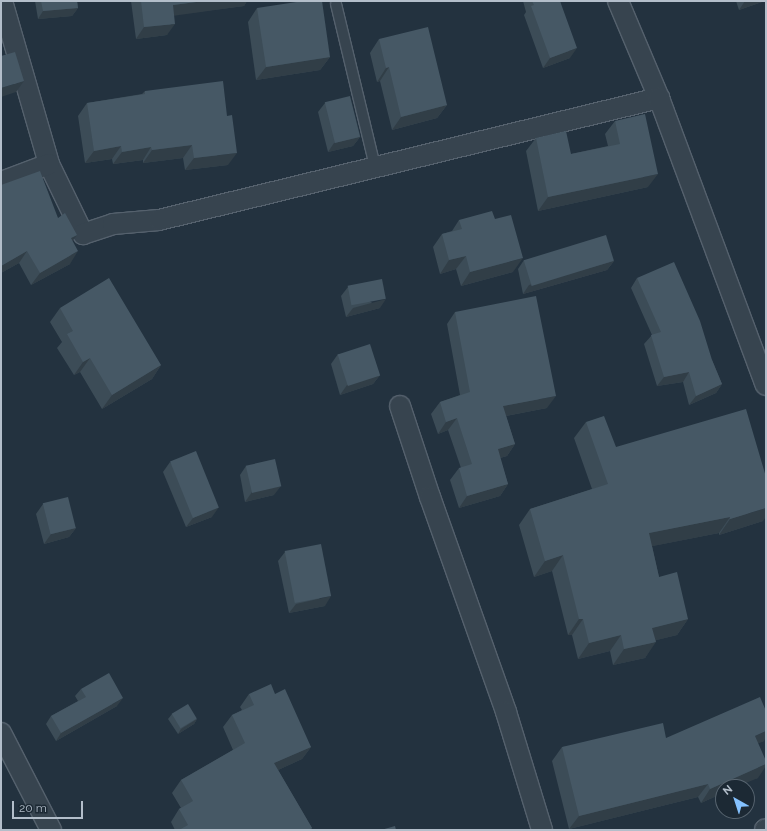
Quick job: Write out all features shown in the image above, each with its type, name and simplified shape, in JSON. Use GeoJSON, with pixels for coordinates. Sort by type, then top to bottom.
{"type":"FeatureCollection","features":[{"type":"Feature","properties":{"kind":"street"},"geometry":{"type":"LineString","coordinates":[[2,1],[49,164],[83,234],[112,224],[159,220],[659,98]]}},
{"type":"Feature","properties":{"kind":"street"},"geometry":{"type":"LineString","coordinates":[[618,1],[760,344],[766,385]]}},
{"type":"Feature","properties":{"kind":"street"},"geometry":{"type":"LineString","coordinates":[[1,182],[49,164]]}},
{"type":"Feature","properties":{"kind":"street"},"geometry":{"type":"LineString","coordinates":[[400,406],[430,497],[506,712],[542,830]]}},
{"type":"Feature","properties":{"kind":"street"},"geometry":{"type":"LineString","coordinates":[[1,733],[50,830]]}},
{"type":"Feature","properties":{"kind":"lane"},"geometry":{"type":"LineString","coordinates":[[336,4],[375,167]]}},
{"type":"Feature","properties":{"kind":"building"},"geometry":{"type":"Polygon","coordinates":[[[41,1],[77,1],[78,8],[43,11],[41,1]]]}},
{"type":"Feature","properties":{"kind":"building"},"geometry":{"type":"Polygon","coordinates":[[[141,1],[204,1],[173,5],[175,24],[144,27],[141,1]]]}},
{"type":"Feature","properties":{"kind":"building"},"geometry":{"type":"Polygon","coordinates":[[[303,1],[322,1],[330,57],[266,67],[257,8],[303,1]]]}},
{"type":"Feature","properties":{"kind":"building"},"geometry":{"type":"Polygon","coordinates":[[[532,1],[560,1],[577,48],[550,58],[531,6],[534,5],[532,1]]]}},
{"type":"Feature","properties":{"kind":"building"},"geometry":{"type":"Polygon","coordinates":[[[428,27],[447,105],[401,117],[389,67],[386,68],[379,39],[428,27]]]}},
{"type":"Feature","properties":{"kind":"building"},"geometry":{"type":"Polygon","coordinates":[[[15,52],[24,81],[1,88],[1,56],[15,52]]]}},
{"type":"Feature","properties":{"kind":"building"},"geometry":{"type":"Polygon","coordinates":[[[223,81],[227,116],[232,115],[237,153],[194,158],[192,145],[152,150],[151,147],[122,152],[121,146],[94,151],[87,103],[145,94],[145,91],[223,81]]]}},
{"type":"Feature","properties":{"kind":"building"},"geometry":{"type":"Polygon","coordinates":[[[350,96],[360,137],[335,143],[325,102],[350,96]]]}},
{"type":"Feature","properties":{"kind":"building"},"geometry":{"type":"Polygon","coordinates":[[[645,114],[658,174],[548,197],[536,138],[566,131],[571,154],[620,144],[615,121],[645,114]]]}},
{"type":"Feature","properties":{"kind":"building"},"geometry":{"type":"Polygon","coordinates":[[[40,171],[58,218],[65,213],[77,235],[71,238],[78,251],[40,273],[27,251],[1,266],[1,185],[40,171]]]}},
{"type":"Feature","properties":{"kind":"building"},"geometry":{"type":"Polygon","coordinates":[[[492,211],[495,219],[511,215],[523,258],[470,272],[466,256],[449,260],[442,234],[462,229],[459,220],[492,211]]]}},
{"type":"Feature","properties":{"kind":"building"},"geometry":{"type":"Polygon","coordinates":[[[606,235],[614,261],[532,286],[524,260],[606,235]]]}},
{"type":"Feature","properties":{"kind":"building"},"geometry":{"type":"Polygon","coordinates":[[[674,262],[700,321],[712,360],[722,384],[696,396],[689,372],[664,377],[651,335],[661,332],[637,278],[674,262]]]}},
{"type":"Feature","properties":{"kind":"building"},"geometry":{"type":"Polygon","coordinates":[[[109,278],[161,365],[112,395],[90,358],[83,362],[67,334],[73,331],[60,308],[109,278]]]}},
{"type":"Feature","properties":{"kind":"building"},"geometry":{"type":"Polygon","coordinates":[[[382,279],[386,299],[351,305],[348,286],[382,279]]]}},
{"type":"Feature","properties":{"kind":"building"},"geometry":{"type":"Polygon","coordinates":[[[536,296],[556,396],[503,406],[515,444],[498,449],[508,484],[467,496],[459,468],[472,464],[457,418],[446,422],[440,402],[470,392],[455,312],[536,296]]]}},
{"type":"Feature","properties":{"kind":"building"},"geometry":{"type":"Polygon","coordinates":[[[370,344],[380,375],[348,386],[338,355],[370,344]]]}},
{"type":"Feature","properties":{"kind":"building"},"geometry":{"type":"Polygon","coordinates":[[[746,409],[766,477],[766,508],[730,519],[730,517],[649,533],[659,577],[677,572],[688,619],[652,628],[656,642],[624,649],[621,635],[589,643],[583,619],[579,619],[563,555],[545,561],[530,509],[608,484],[586,422],[604,416],[616,447],[746,409]]]}},
{"type":"Feature","properties":{"kind":"building"},"geometry":{"type":"Polygon","coordinates":[[[196,451],[219,508],[193,518],[170,461],[196,451]]]}},
{"type":"Feature","properties":{"kind":"building"},"geometry":{"type":"Polygon","coordinates":[[[275,459],[281,486],[252,493],[246,466],[275,459]]]}},
{"type":"Feature","properties":{"kind":"building"},"geometry":{"type":"Polygon","coordinates":[[[68,497],[76,528],[51,534],[43,503],[68,497]]]}},
{"type":"Feature","properties":{"kind":"building"},"geometry":{"type":"Polygon","coordinates":[[[321,544],[331,596],[295,603],[285,551],[321,544]]]}},
{"type":"Feature","properties":{"kind":"building"},"geometry":{"type":"Polygon","coordinates":[[[109,673],[123,698],[61,733],[51,716],[86,697],[81,689],[109,673]]]}},
{"type":"Feature","properties":{"kind":"building"},"geometry":{"type":"Polygon","coordinates":[[[271,684],[275,694],[285,689],[311,747],[274,763],[312,828],[308,830],[179,830],[188,825],[179,809],[193,801],[181,780],[245,743],[232,715],[254,705],[249,694],[271,684]]]}},
{"type":"Feature","properties":{"kind":"building"},"geometry":{"type":"Polygon","coordinates":[[[760,697],[766,711],[766,731],[755,736],[766,764],[732,779],[715,779],[715,787],[710,789],[708,784],[579,816],[562,747],[663,723],[666,738],[760,697]]]}},
{"type":"Feature","properties":{"kind":"building"},"geometry":{"type":"Polygon","coordinates":[[[188,704],[197,719],[180,728],[172,714],[188,704]]]}},
{"type":"Feature","properties":{"kind":"building"},"geometry":{"type":"Polygon","coordinates":[[[395,826],[396,830],[381,830],[395,826]]]}}]}
